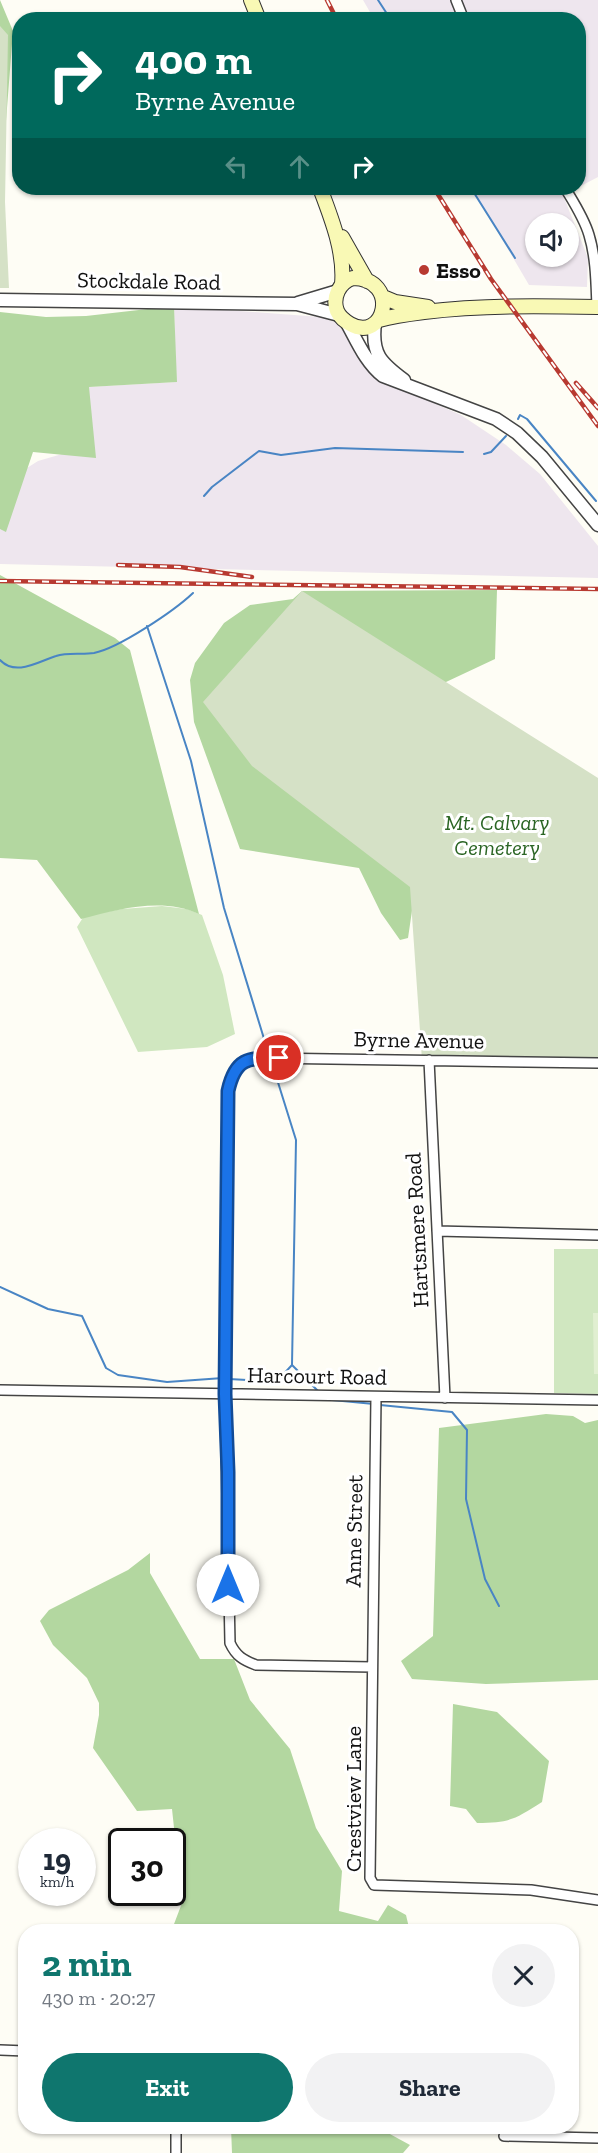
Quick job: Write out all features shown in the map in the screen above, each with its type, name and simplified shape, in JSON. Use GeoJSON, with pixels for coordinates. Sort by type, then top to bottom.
{"type":"FeatureCollection","features":[{"type":"Feature","properties":{"kind":"main road"},"geometry":{"type":"LineString","coordinates":[[323,195],[331,216],[367,281]]}},
{"type":"Feature","properties":{"kind":"main road"},"geometry":{"type":"LineString","coordinates":[[331,216],[341,259],[340,287],[336,303],[343,319],[354,327],[363,328],[390,317],[442,309],[508,305],[598,307]]}},
{"type":"Feature","properties":{"kind":"main road"},"geometry":{"type":"LineString","coordinates":[[340,287],[353,278],[367,281],[378,288],[383,297],[384,309],[377,322]]}},
{"type":"Feature","properties":{"kind":"main road"},"geometry":{"type":"LineString","coordinates":[[383,297],[395,302],[442,309]]}},
{"type":"Feature","properties":{"kind":"street"},"geometry":{"type":"LineString","coordinates":[[569,195],[580,212],[589,234],[594,256],[598,307]]}},
{"type":"Feature","properties":{"kind":"street","name":"Stockdale Road"},"geometry":{"type":"LineString","coordinates":[[297,304],[340,287]]}},
{"type":"Feature","properties":{"kind":"street","name":"Stockdale Road"},"geometry":{"type":"LineString","coordinates":[[0,300],[297,304],[343,319]]}},
{"type":"Feature","properties":{"kind":"street"},"geometry":{"type":"LineString","coordinates":[[343,319],[377,371],[391,379],[496,419],[517,433],[542,457],[598,525]]}},
{"type":"Feature","properties":{"kind":"street"},"geometry":{"type":"LineString","coordinates":[[377,322],[374,345],[378,356],[391,370],[417,389]]}},
{"type":"Feature","properties":{"kind":"street","name":"Byrne Avenue"},"geometry":{"type":"LineString","coordinates":[[225,1394],[228,1091],[232,1074],[240,1064],[249,1060],[266,1058],[598,1063]]}},
{"type":"Feature","properties":{"kind":"street","name":"Hartsmere Road"},"geometry":{"type":"LineString","coordinates":[[429,1060],[445,1398]]}},
{"type":"Feature","properties":{"kind":"street"},"geometry":{"type":"LineString","coordinates":[[437,1231],[598,1235]]}},
{"type":"Feature","properties":{"kind":"street","name":"Harcourt Road"},"geometry":{"type":"LineString","coordinates":[[0,1390],[598,1400]]}},
{"type":"Feature","properties":{"kind":"street"},"geometry":{"type":"LineString","coordinates":[[225,1394],[228,1472],[228,1631],[234,1653],[243,1660],[256,1665],[372,1667]]}},
{"type":"Feature","properties":{"kind":"street","name":"Anne Street"},"geometry":{"type":"LineString","coordinates":[[372,1667],[376,1396]]}},
{"type":"Feature","properties":{"kind":"street","name":"Crestview Lane"},"geometry":{"type":"LineString","coordinates":[[372,1667],[370,1878],[374,1885],[531,1890],[598,1900]]}},
{"type":"Feature","properties":{"kind":"street"},"geometry":{"type":"LineString","coordinates":[[0,2050],[18,2051]]}},
{"type":"Feature","properties":{"kind":"street"},"geometry":{"type":"LineString","coordinates":[[176,2134],[176,2153]]}},
{"type":"Feature","properties":{"kind":"street"},"geometry":{"type":"LineString","coordinates":[[504,2136],[598,2138]]}},
{"type":"Feature","properties":{"kind":"shaded area"},"geometry":{"type":"Polygon","coordinates":[[[363,0],[598,0],[598,177],[586,183],[586,12],[370,12],[363,0]]]}},
{"type":"Feature","properties":{"kind":"shaded area"},"geometry":{"type":"Polygon","coordinates":[[[476,195],[563,195],[570,213],[525,213],[525,267],[579,267],[579,235],[588,258],[587,287],[529,285],[476,195]]]}},
{"type":"Feature","properties":{"kind":"shaded area"},"geometry":{"type":"Polygon","coordinates":[[[174,306],[321,317],[343,325],[374,377],[461,415],[506,445],[540,474],[598,546],[598,578],[0,564],[0,469],[27,468],[38,461],[76,450],[88,387],[176,382],[174,306]]]}},
{"type":"Feature","properties":{"kind":"green space"},"geometry":{"type":"Polygon","coordinates":[[[0,0],[12,29],[12,44],[0,198],[0,0]]]}},
{"type":"Feature","properties":{"kind":"green space"},"geometry":{"type":"Polygon","coordinates":[[[0,26],[8,35],[5,202],[9,288],[0,288],[0,26]]]}},
{"type":"Feature","properties":{"kind":"green space"},"geometry":{"type":"Polygon","coordinates":[[[174,306],[177,382],[89,387],[96,458],[33,452],[6,532],[0,529],[0,312],[46,317],[86,316],[174,306]]]}},
{"type":"Feature","properties":{"kind":"green space"},"geometry":{"type":"Polygon","coordinates":[[[0,575],[115,638],[130,650],[199,914],[171,906],[156,905],[140,906],[81,919],[37,860],[0,858],[0,575]]]}},
{"type":"Feature","properties":{"kind":"green space"},"geometry":{"type":"Polygon","coordinates":[[[497,590],[495,659],[446,682],[378,760],[414,897],[408,938],[400,940],[381,913],[359,868],[240,849],[194,722],[190,680],[195,663],[224,623],[250,605],[293,599],[302,591],[497,590]]]}},
{"type":"Feature","properties":{"kind":"green space","name":"Mt. Calvary Cemetery"},"geometry":{"type":"Polygon","coordinates":[[[302,591],[598,778],[598,1061],[422,1060],[410,887],[252,766],[203,702],[302,591]]]}},
{"type":"Feature","properties":{"kind":"green space"},"geometry":{"type":"Polygon","coordinates":[[[162,906],[187,909],[202,915],[223,975],[235,1034],[207,1047],[138,1052],[77,927],[84,916],[122,909],[162,906]]]}},
{"type":"Feature","properties":{"kind":"green space"},"geometry":{"type":"Polygon","coordinates":[[[554,1249],[598,1249],[598,1394],[554,1393],[554,1249]]]}},
{"type":"Feature","properties":{"kind":"green space"},"geometry":{"type":"Polygon","coordinates":[[[593,1313],[598,1313],[598,1374],[594,1374],[593,1313]]]}},
{"type":"Feature","properties":{"kind":"green space"},"geometry":{"type":"Polygon","coordinates":[[[546,1414],[573,1416],[585,1423],[598,1420],[598,1680],[486,1684],[412,1679],[401,1661],[433,1636],[439,1428],[546,1414]]]}},
{"type":"Feature","properties":{"kind":"green space"},"geometry":{"type":"Polygon","coordinates":[[[150,1553],[150,1573],[200,1659],[234,1659],[250,1700],[290,1749],[316,1828],[342,1871],[339,1911],[378,1921],[388,1905],[406,1915],[408,1924],[174,1924],[181,1906],[186,1906],[186,1828],[174,1828],[172,1809],[137,1811],[93,1748],[99,1703],[87,1678],[53,1645],[40,1621],[49,1610],[128,1570],[150,1553]]]}},
{"type":"Feature","properties":{"kind":"green space"},"geometry":{"type":"Polygon","coordinates":[[[453,1704],[497,1712],[549,1761],[542,1802],[512,1819],[488,1823],[477,1823],[466,1809],[450,1806],[453,1704]]]}},
{"type":"Feature","properties":{"kind":"green space"},"geometry":{"type":"Polygon","coordinates":[[[231,2134],[390,2134],[410,2145],[403,2153],[232,2153],[231,2134]]]}},
{"type":"Feature","properties":{"kind":"waterway"},"geometry":{"type":"LineString","coordinates":[[378,0],[386,12]]}},
{"type":"Feature","properties":{"kind":"waterway"},"geometry":{"type":"LineString","coordinates":[[475,195],[515,258]]}},
{"type":"Feature","properties":{"kind":"waterway"},"geometry":{"type":"LineString","coordinates":[[518,419],[520,415],[527,419],[596,501]]}},
{"type":"Feature","properties":{"kind":"waterway"},"geometry":{"type":"LineString","coordinates":[[484,454],[491,452],[506,436]]}},
{"type":"Feature","properties":{"kind":"waterway"},"geometry":{"type":"LineString","coordinates":[[204,496],[212,487],[259,451],[281,455],[335,448],[463,452]]}},
{"type":"Feature","properties":{"kind":"waterway"},"geometry":{"type":"LineString","coordinates":[[0,660],[6,665],[20,668],[61,655],[89,654],[105,650],[146,628],[193,593]]}},
{"type":"Feature","properties":{"kind":"waterway"},"geometry":{"type":"LineString","coordinates":[[147,626],[191,761],[224,908],[269,1055]]}},
{"type":"Feature","properties":{"kind":"waterway"},"geometry":{"type":"LineString","coordinates":[[229,1379],[267,1381],[279,1379],[292,1365],[296,1140],[271,1060]]}},
{"type":"Feature","properties":{"kind":"waterway"},"geometry":{"type":"LineString","coordinates":[[0,1287],[48,1309],[82,1316],[106,1368],[118,1375],[167,1382],[223,1378]]}},
{"type":"Feature","properties":{"kind":"waterway"},"geometry":{"type":"LineString","coordinates":[[292,1365],[320,1393]]}},
{"type":"Feature","properties":{"kind":"waterway"},"geometry":{"type":"LineString","coordinates":[[332,1400],[374,1404]]}},
{"type":"Feature","properties":{"kind":"waterway"},"geometry":{"type":"LineString","coordinates":[[380,1405],[452,1412],[467,1430],[466,1499],[485,1579],[499,1606]]}},
{"type":"Feature","properties":{"kind":"railway"},"geometry":{"type":"LineString","coordinates":[[327,0],[333,12]]}},
{"type":"Feature","properties":{"kind":"railway"},"geometry":{"type":"LineString","coordinates":[[438,195],[491,279],[598,426]]}},
{"type":"Feature","properties":{"kind":"railway"},"geometry":{"type":"LineString","coordinates":[[576,383],[598,408]]}},
{"type":"Feature","properties":{"kind":"railway"},"geometry":{"type":"LineString","coordinates":[[118,565],[180,567],[252,577]]}},
{"type":"Feature","properties":{"kind":"railway"},"geometry":{"type":"LineString","coordinates":[[0,581],[598,589]]}},
{"type":"Feature","properties":{"kind":"place","name":"Esso"},"geometry":{"type":"Point","coordinates":[424,270]}},
{"type":"Feature","properties":{"kind":"route"},"geometry":{"type":"LineString","coordinates":[[228,1585],[225,1394],[228,1091],[232,1074],[240,1064],[249,1060],[279,1058]]}}]}
